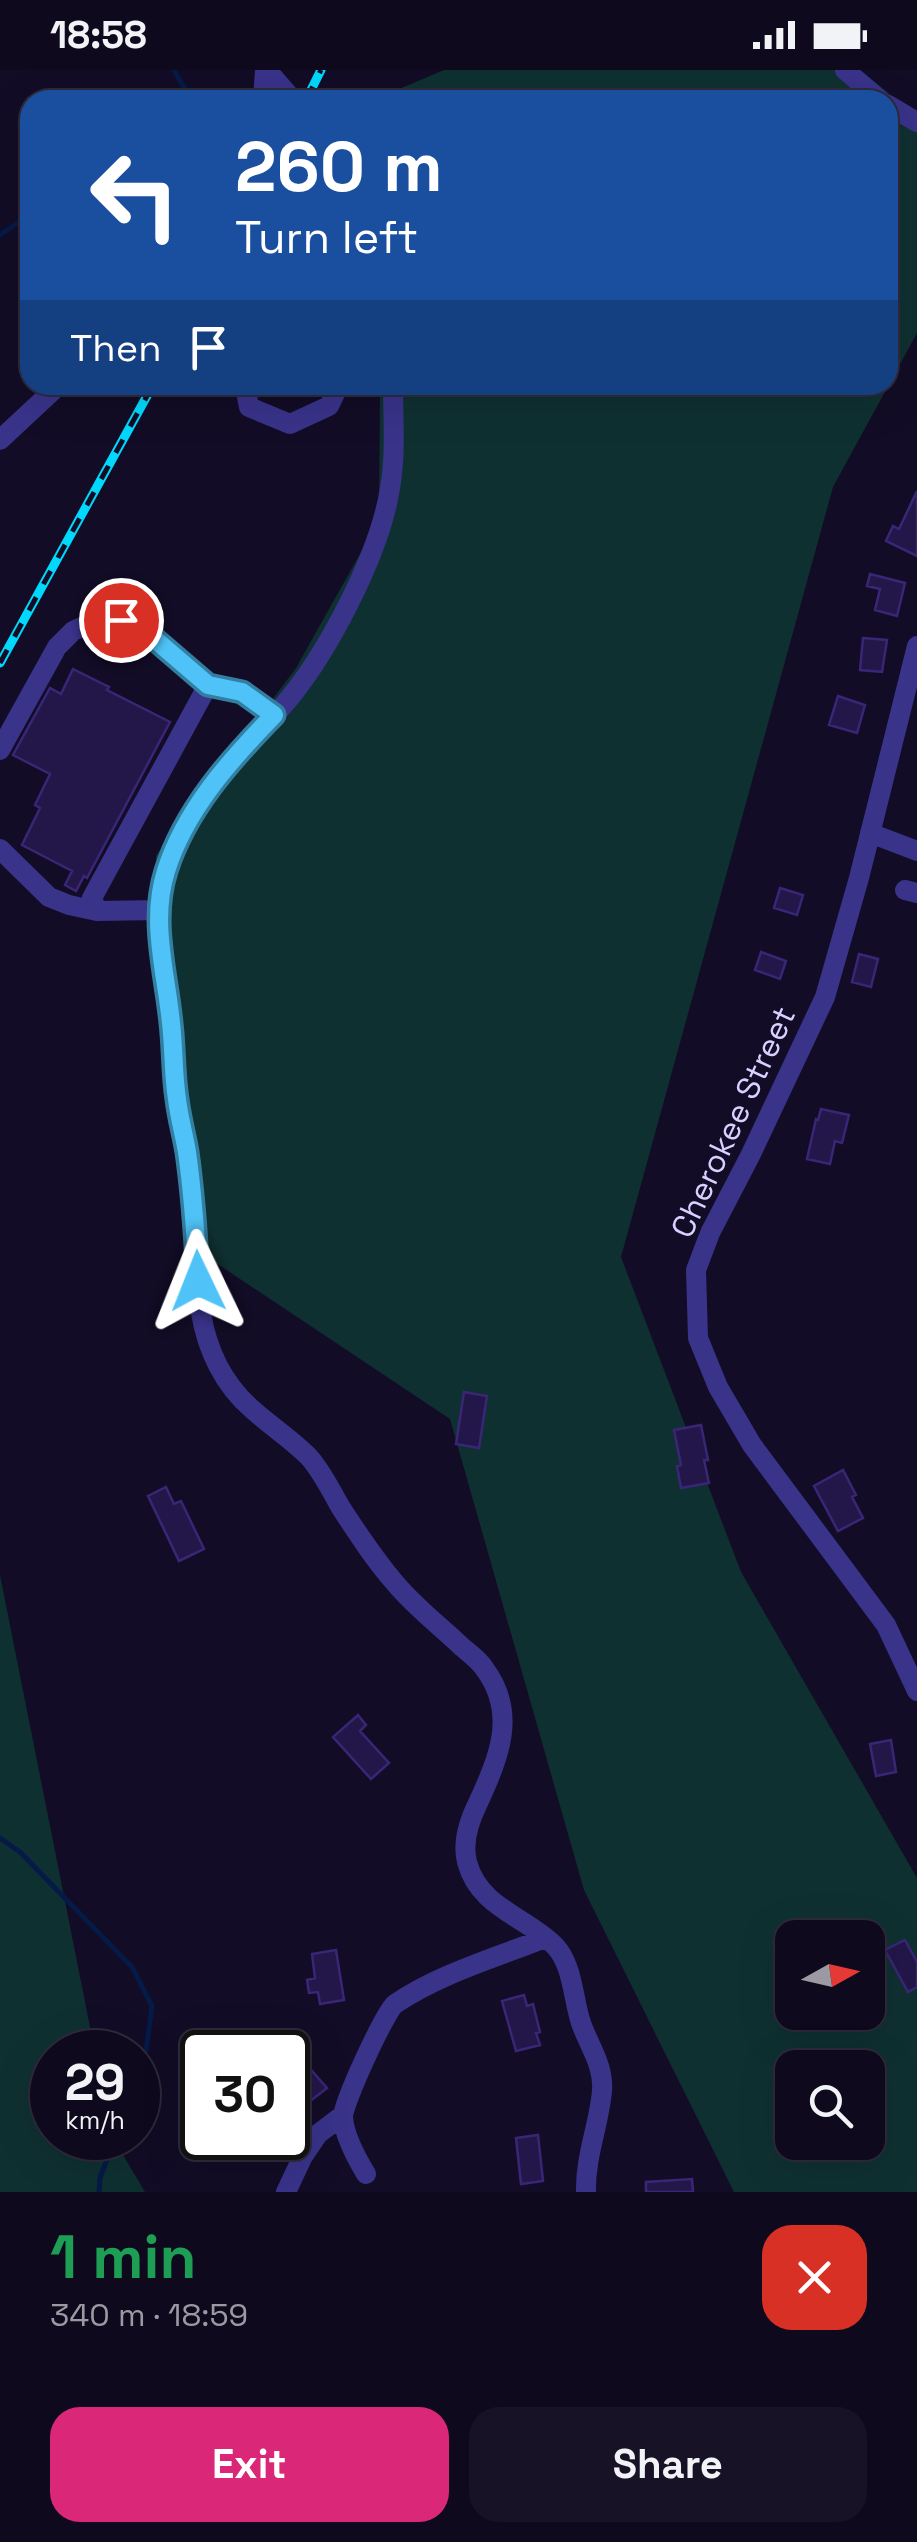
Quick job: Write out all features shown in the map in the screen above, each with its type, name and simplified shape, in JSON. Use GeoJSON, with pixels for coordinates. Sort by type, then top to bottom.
{"type":"FeatureCollection","features":[{"type":"Feature","properties":{"kind":"street"},"geometry":{"type":"LineString","coordinates":[[266,70],[284,90]]}},
{"type":"Feature","properties":{"kind":"street"},"geometry":{"type":"LineString","coordinates":[[845,70],[868,90]]}},
{"type":"Feature","properties":{"kind":"street"},"geometry":{"type":"LineString","coordinates":[[0,440],[48,395]]}},
{"type":"Feature","properties":{"kind":"street"},"geometry":{"type":"LineString","coordinates":[[248,395],[250,407],[290,424],[329,406],[334,395]]}},
{"type":"Feature","properties":{"kind":"street"},"geometry":{"type":"LineString","coordinates":[[393,395],[391,486],[378,536],[354,591],[321,651],[287,701],[229,763],[192,818],[170,861],[159,910],[176,1098],[196,1228],[201,1314],[209,1345],[234,1392],[312,1460],[372,1556],[399,1588],[484,1668],[502,1703],[504,1718],[492,1772],[470,1820],[467,1861],[482,1889],[500,1909],[545,1938],[562,1956],[602,2078],[585,2175],[586,2192]]}},
{"type":"Feature","properties":{"kind":"street"},"geometry":{"type":"LineString","coordinates":[[0,750],[58,647],[88,624],[121,620],[151,636],[208,685],[242,692],[274,715]]}},
{"type":"Feature","properties":{"kind":"street","name":"Cherokee Street"},"geometry":{"type":"LineString","coordinates":[[917,646],[825,997],[710,1233],[696,1270],[698,1338],[718,1386],[752,1445],[886,1625],[917,1690]]}},
{"type":"Feature","properties":{"kind":"street"},"geometry":{"type":"LineString","coordinates":[[98,911],[92,898],[208,685]]}},
{"type":"Feature","properties":{"kind":"street"},"geometry":{"type":"LineString","coordinates":[[870,832],[917,851]]}},
{"type":"Feature","properties":{"kind":"street"},"geometry":{"type":"LineString","coordinates":[[0,848],[49,898],[69,906],[98,911],[159,910]]}},
{"type":"Feature","properties":{"kind":"street"},"geometry":{"type":"LineString","coordinates":[[286,2192],[318,2134],[343,2115],[391,2007],[440,1980],[545,1938]]}},
{"type":"Feature","properties":{"kind":"street"},"geometry":{"type":"LineString","coordinates":[[343,2115],[354,2156],[366,2174]]}},
{"type":"Feature","properties":{"kind":"green space"},"geometry":{"type":"Polygon","coordinates":[[[444,70],[860,70],[885,90],[397,90],[444,70]]]}},
{"type":"Feature","properties":{"kind":"green space"},"geometry":{"type":"Polygon","coordinates":[[[898,101],[917,116],[917,333],[898,368],[898,101]]]}},
{"type":"Feature","properties":{"kind":"green space"},"geometry":{"type":"Polygon","coordinates":[[[380,395],[883,395],[833,487],[621,1257],[741,1572],[917,1878],[917,2192],[734,2192],[584,1890],[450,1419],[192,1247],[158,1011],[156,855],[296,668],[379,520],[380,395]]]}},
{"type":"Feature","properties":{"kind":"green space"},"geometry":{"type":"Polygon","coordinates":[[[0,1575],[91,2030],[30,2030],[30,2160],[126,2160],[145,2192],[0,2192],[0,1575]]]}},
{"type":"Feature","properties":{"kind":"building"},"geometry":{"type":"Polygon","coordinates":[[[917,491],[917,556],[886,541],[893,526],[899,529],[917,491]]]}},
{"type":"Feature","properties":{"kind":"building"},"geometry":{"type":"Polygon","coordinates":[[[870,574],[905,583],[897,616],[875,610],[880,589],[867,586],[870,574]]]}},
{"type":"Feature","properties":{"kind":"building"},"geometry":{"type":"Polygon","coordinates":[[[863,638],[887,640],[882,672],[860,670],[863,638]]]}},
{"type":"Feature","properties":{"kind":"building"},"geometry":{"type":"Polygon","coordinates":[[[73,669],[170,722],[87,878],[84,876],[76,891],[65,885],[72,871],[22,845],[40,808],[35,805],[50,774],[13,755],[50,688],[61,694],[73,669]]]}},
{"type":"Feature","properties":{"kind":"building"},"geometry":{"type":"Polygon","coordinates":[[[838,696],[865,705],[857,733],[829,725],[838,696]]]}},
{"type":"Feature","properties":{"kind":"building"},"geometry":{"type":"Polygon","coordinates":[[[780,888],[803,895],[797,915],[774,908],[780,888]]]}},
{"type":"Feature","properties":{"kind":"building"},"geometry":{"type":"Polygon","coordinates":[[[761,952],[786,961],[780,979],[755,970],[761,952]]]}},
{"type":"Feature","properties":{"kind":"building"},"geometry":{"type":"Polygon","coordinates":[[[859,954],[878,959],[871,987],[852,982],[859,954]]]}},
{"type":"Feature","properties":{"kind":"building"},"geometry":{"type":"Polygon","coordinates":[[[821,1109],[849,1115],[842,1143],[835,1141],[830,1164],[807,1159],[821,1109]]]}},
{"type":"Feature","properties":{"kind":"building"},"geometry":{"type":"Polygon","coordinates":[[[464,1392],[487,1396],[479,1448],[456,1444],[464,1392]]]}},
{"type":"Feature","properties":{"kind":"building"},"geometry":{"type":"Polygon","coordinates":[[[701,1425],[709,1483],[681,1488],[674,1430],[701,1425]]]}},
{"type":"Feature","properties":{"kind":"building"},"geometry":{"type":"Polygon","coordinates":[[[843,1470],[863,1518],[838,1531],[814,1486],[843,1470]]]}},
{"type":"Feature","properties":{"kind":"building"},"geometry":{"type":"Polygon","coordinates":[[[166,1487],[174,1504],[181,1501],[204,1549],[179,1561],[148,1496],[166,1487]]]}},
{"type":"Feature","properties":{"kind":"building"},"geometry":{"type":"Polygon","coordinates":[[[358,1715],[366,1725],[360,1731],[389,1763],[371,1779],[333,1737],[358,1715]]]}},
{"type":"Feature","properties":{"kind":"building"},"geometry":{"type":"Polygon","coordinates":[[[891,1740],[896,1772],[876,1776],[870,1744],[891,1740]]]}},
{"type":"Feature","properties":{"kind":"building"},"geometry":{"type":"Polygon","coordinates":[[[905,1940],[917,1962],[917,1987],[908,1992],[885,1950],[905,1940]]]}},
{"type":"Feature","properties":{"kind":"building"},"geometry":{"type":"Polygon","coordinates":[[[336,1950],[344,2000],[320,2004],[318,1992],[309,1993],[307,1980],[315,1978],[312,1954],[336,1950]]]}},
{"type":"Feature","properties":{"kind":"building"},"geometry":{"type":"Polygon","coordinates":[[[524,1995],[527,2006],[533,2004],[540,2045],[516,2051],[502,2001],[524,1995]]]}},
{"type":"Feature","properties":{"kind":"building"},"geometry":{"type":"Polygon","coordinates":[[[310,2069],[327,2088],[310,2101],[310,2069]]]}},
{"type":"Feature","properties":{"kind":"building"},"geometry":{"type":"Polygon","coordinates":[[[538,2135],[543,2181],[521,2184],[516,2138],[538,2135]]]}},
{"type":"Feature","properties":{"kind":"building"},"geometry":{"type":"Polygon","coordinates":[[[692,2179],[693,2192],[646,2192],[646,2182],[692,2179]]]}},
{"type":"Feature","properties":{"kind":"waterway"},"geometry":{"type":"LineString","coordinates":[[174,70],[185,90]]}},
{"type":"Feature","properties":{"kind":"waterway"},"geometry":{"type":"LineString","coordinates":[[0,235],[20,222]]}},
{"type":"Feature","properties":{"kind":"waterway"},"geometry":{"type":"LineString","coordinates":[[0,1838],[20,1852],[132,1967],[152,2006],[149,2030]]}},
{"type":"Feature","properties":{"kind":"waterway"},"geometry":{"type":"LineString","coordinates":[[99,2192],[107,2160]]}},
{"type":"Feature","properties":{"kind":"railway"},"geometry":{"type":"LineString","coordinates":[[311,90],[321,70]]}},
{"type":"Feature","properties":{"kind":"railway"},"geometry":{"type":"LineString","coordinates":[[0,663],[147,395]]}},
{"type":"Feature","properties":{"kind":"route"},"geometry":{"type":"LineString","coordinates":[[121,620],[151,636],[208,685],[242,692],[274,715],[206,794],[174,850],[160,896],[160,942],[173,1039],[176,1098],[196,1228],[198,1281]]}}]}
